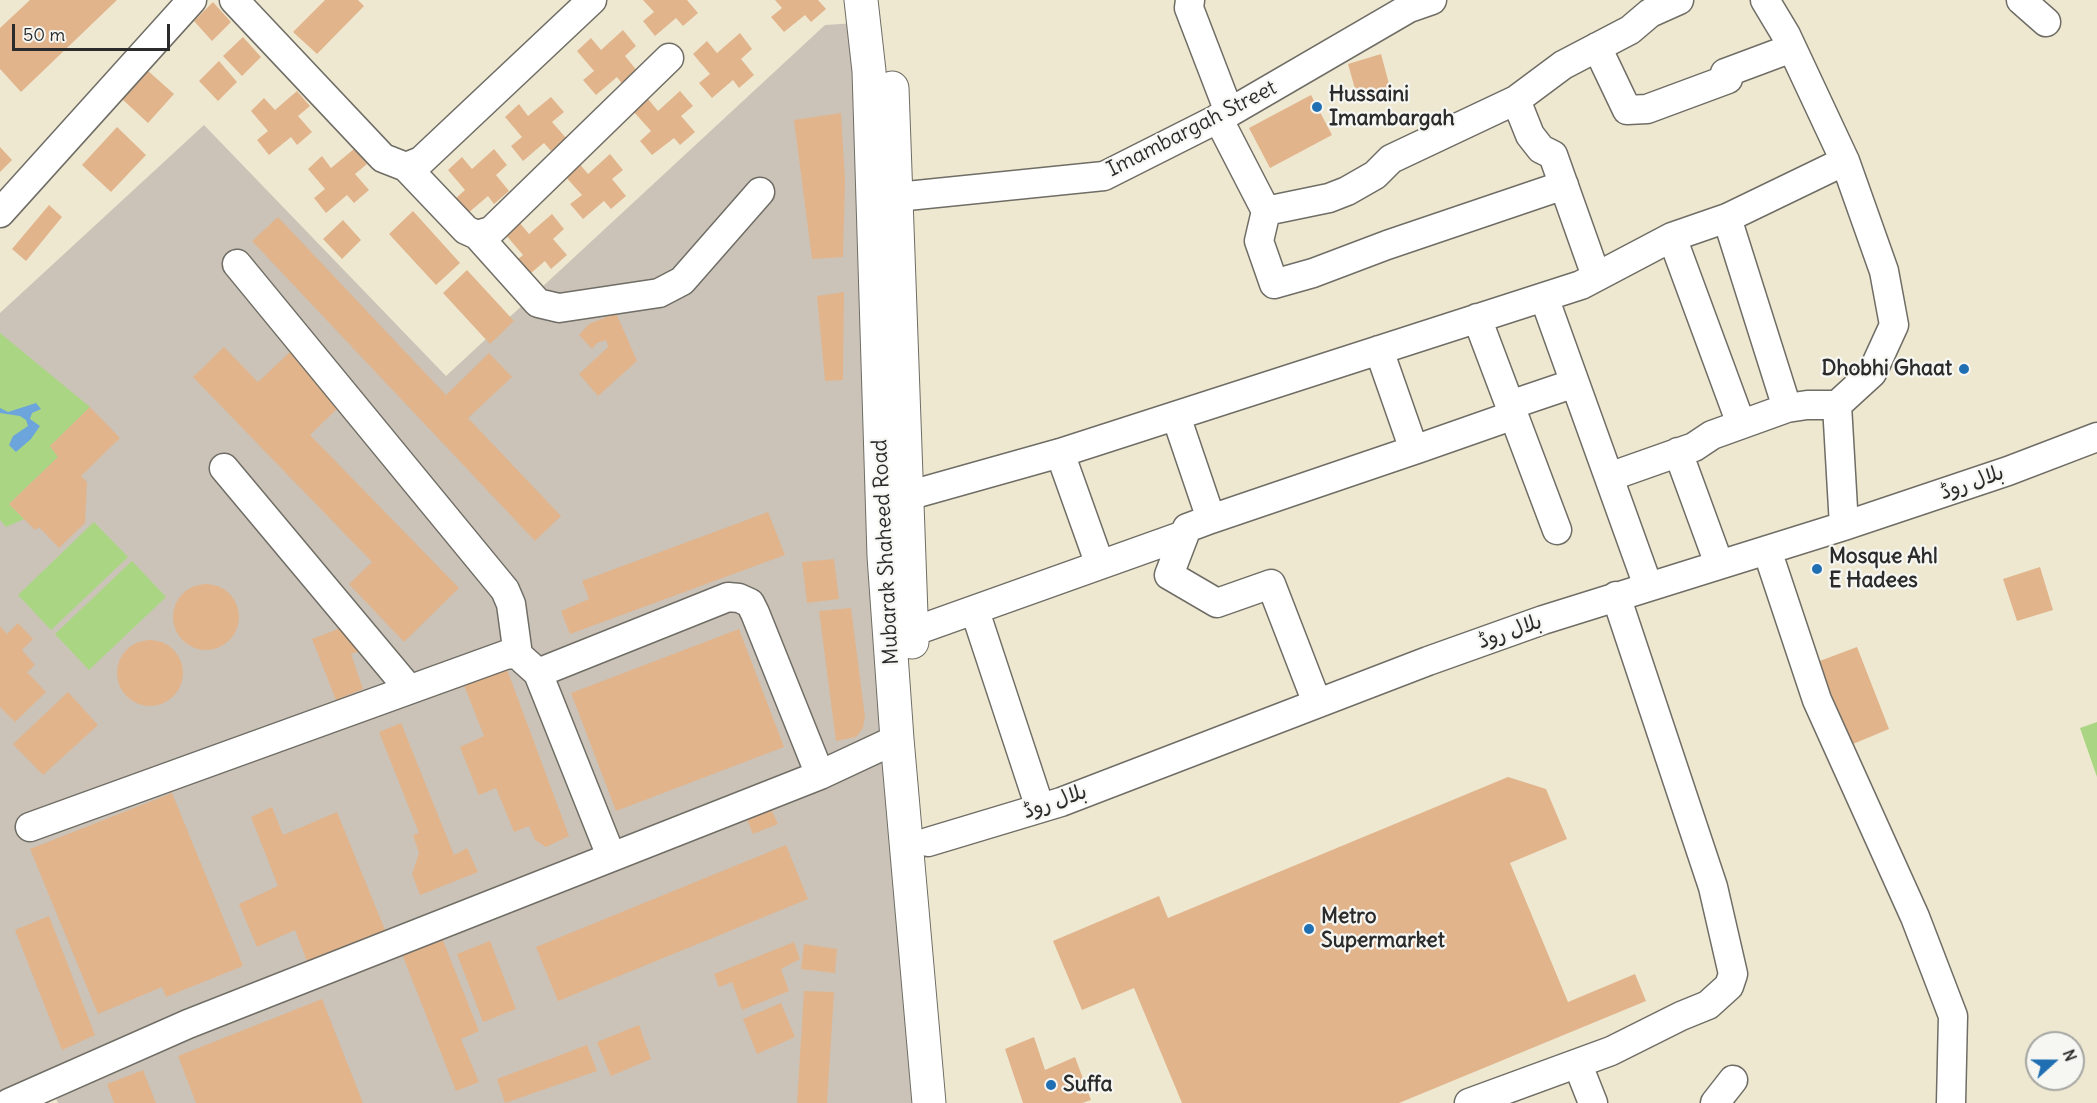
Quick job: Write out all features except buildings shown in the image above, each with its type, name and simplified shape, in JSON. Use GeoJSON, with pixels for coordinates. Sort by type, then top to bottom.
{"type":"FeatureCollection","features":[{"type":"Feature","properties":{"kind":"main road","name":"Mubarak Shaheed Road"},"geometry":{"type":"LineString","coordinates":[[861,0],[869,71],[885,556],[897,739],[917,944],[929,1103]]}},
{"type":"Feature","properties":{"kind":"main road","name":"Mubarak Shaheed Road"},"geometry":{"type":"LineString","coordinates":[[883,0],[891,64],[912,632],[950,1103]]}},
{"type":"Feature","properties":{"kind":"street"},"geometry":{"type":"LineString","coordinates":[[0,213],[192,0]]}},
{"type":"Feature","properties":{"kind":"street"},"geometry":{"type":"LineString","coordinates":[[234,0],[383,158],[405,167],[466,230],[477,235],[538,303],[559,308],[659,293],[682,281],[760,192]]}},
{"type":"Feature","properties":{"kind":"street"},"geometry":{"type":"LineString","coordinates":[[405,167],[421,161],[592,0]]}},
{"type":"Feature","properties":{"kind":"street"},"geometry":{"type":"LineString","coordinates":[[1190,0],[1190,8],[1224,115],[1266,211],[1259,241],[1274,284],[1313,273],[1387,245],[1564,185]]}},
{"type":"Feature","properties":{"kind":"street"},"geometry":{"type":"LineString","coordinates":[[1266,211],[1329,198],[1347,191],[1375,175],[1391,159],[1516,100],[1563,65],[1630,30],[1650,13],[1679,0]]}},
{"type":"Feature","properties":{"kind":"street"},"geometry":{"type":"LineString","coordinates":[[1609,477],[1787,408],[1837,405],[1872,374],[1894,325],[1884,271],[1845,161],[1770,1]]}},
{"type":"Feature","properties":{"kind":"street","name":"Imambargah Street"},"geometry":{"type":"LineString","coordinates":[[897,196],[1104,176],[1224,115],[1415,3]]}},
{"type":"Feature","properties":{"kind":"street"},"geometry":{"type":"LineString","coordinates":[[1597,47],[1627,110],[1647,109],[1728,79],[1725,73],[1792,48]]}},
{"type":"Feature","properties":{"kind":"street"},"geometry":{"type":"LineString","coordinates":[[477,235],[491,231],[669,58]]}},
{"type":"Feature","properties":{"kind":"street"},"geometry":{"type":"LineString","coordinates":[[1516,100],[1530,135],[1540,149],[1553,155],[1596,276]]}},
{"type":"Feature","properties":{"kind":"street"},"geometry":{"type":"LineString","coordinates":[[907,496],[1060,453],[1581,285],[1672,237],[1727,218],[1845,161]]}},
{"type":"Feature","properties":{"kind":"street"},"geometry":{"type":"LineString","coordinates":[[1727,218],[1787,408]]}},
{"type":"Feature","properties":{"kind":"street"},"geometry":{"type":"LineString","coordinates":[[1672,237],[1741,424]]}},
{"type":"Feature","properties":{"kind":"street"},"geometry":{"type":"LineString","coordinates":[[237,264],[505,590],[528,664],[611,856]]}},
{"type":"Feature","properties":{"kind":"street"},"geometry":{"type":"LineString","coordinates":[[1544,297],[1648,586]]}},
{"type":"Feature","properties":{"kind":"street"},"geometry":{"type":"LineString","coordinates":[[1478,318],[1557,530]]}},
{"type":"Feature","properties":{"kind":"street"},"geometry":{"type":"LineString","coordinates":[[1379,350],[1414,450]]}},
{"type":"Feature","properties":{"kind":"street"},"geometry":{"type":"LineString","coordinates":[[1317,703],[1271,584],[1216,603],[1169,575],[1187,528],[1414,450],[1575,383]]}},
{"type":"Feature","properties":{"kind":"street"},"geometry":{"type":"LineString","coordinates":[[1837,405],[1844,526]]}},
{"type":"Feature","properties":{"kind":"street"},"geometry":{"type":"LineString","coordinates":[[1176,416],[1211,519]]}},
{"type":"Feature","properties":{"kind":"street","name":"بلال روڈ"},"geometry":{"type":"LineString","coordinates":[[928,842],[1040,808],[1428,661],[1616,596],[1844,526],[2008,471],[2097,437]]}},
{"type":"Feature","properties":{"kind":"street"},"geometry":{"type":"LineString","coordinates":[[1678,452],[1719,564]]}},
{"type":"Feature","properties":{"kind":"street"},"geometry":{"type":"LineString","coordinates":[[1060,453],[1100,565]]}},
{"type":"Feature","properties":{"kind":"street"},"geometry":{"type":"LineString","coordinates":[[224,468],[409,689]]}},
{"type":"Feature","properties":{"kind":"street"},"geometry":{"type":"LineString","coordinates":[[912,632],[1184,535]]}},
{"type":"Feature","properties":{"kind":"street"},"geometry":{"type":"LineString","coordinates":[[1767,550],[1817,700],[1915,917],[1953,1016],[1951,1103]]}},
{"type":"Feature","properties":{"kind":"street"},"geometry":{"type":"LineString","coordinates":[[1469,1103],[1578,1065],[1708,1005],[1729,987],[1733,974],[1713,887],[1616,596]]}},
{"type":"Feature","properties":{"kind":"street"},"geometry":{"type":"LineString","coordinates":[[30,827],[508,654],[528,664],[728,597],[739,598],[750,603],[820,775]]}},
{"type":"Feature","properties":{"kind":"street"},"geometry":{"type":"LineString","coordinates":[[975,611],[1040,808]]}},
{"type":"Feature","properties":{"kind":"street"},"geometry":{"type":"LineString","coordinates":[[9,1103],[188,1024],[820,775],[897,739]]}},
{"type":"Feature","properties":{"kind":"street"},"geometry":{"type":"LineString","coordinates":[[1578,1065],[1593,1103]]}},
{"type":"Feature","properties":{"kind":"street"},"geometry":{"type":"LineString","coordinates":[[1715,1103],[1733,1080]]}},
{"type":"Feature","properties":{"kind":"shaded area"},"geometry":{"type":"Polygon","coordinates":[[[872,22],[903,740],[937,1103],[58,1103],[50,1085],[0,1103],[0,313],[204,125],[446,376],[825,25],[872,22]]]}},
{"type":"Feature","properties":{"kind":"green space"},"geometry":{"type":"Polygon","coordinates":[[[0,333],[90,407],[50,446],[58,457],[9,504],[24,519],[6,527],[0,520],[0,333]]]}},
{"type":"Feature","properties":{"kind":"green space"},"geometry":{"type":"Polygon","coordinates":[[[94,522],[128,557],[51,630],[18,595],[94,522]]]}},
{"type":"Feature","properties":{"kind":"green space"},"geometry":{"type":"Polygon","coordinates":[[[132,561],[166,597],[89,670],[55,634],[132,561]]]}},
{"type":"Feature","properties":{"kind":"green space"},"geometry":{"type":"Polygon","coordinates":[[[2097,722],[2097,777],[2080,728],[2097,722]]]}},
{"type":"Feature","properties":{"kind":"water"},"geometry":{"type":"Polygon","coordinates":[[[36,403],[41,409],[32,413],[30,419],[40,426],[31,439],[16,452],[9,445],[13,436],[28,426],[26,420],[20,416],[0,413],[0,408],[8,412],[36,403]]]}},
{"type":"Feature","properties":{"kind":"place","name":"Hussaini Imambargah"},"geometry":{"type":"Point","coordinates":[1317,107]}},
{"type":"Feature","properties":{"kind":"place","name":"Dhobhi Ghaat"},"geometry":{"type":"Point","coordinates":[1964,369]}},
{"type":"Feature","properties":{"kind":"place","name":"Mosque Ahl E Hadees"},"geometry":{"type":"Point","coordinates":[1817,569]}},
{"type":"Feature","properties":{"kind":"place","name":"Metro Supermarket"},"geometry":{"type":"Point","coordinates":[1309,929]}},
{"type":"Feature","properties":{"kind":"place","name":"Suffa"},"geometry":{"type":"Point","coordinates":[1051,1085]}}]}
